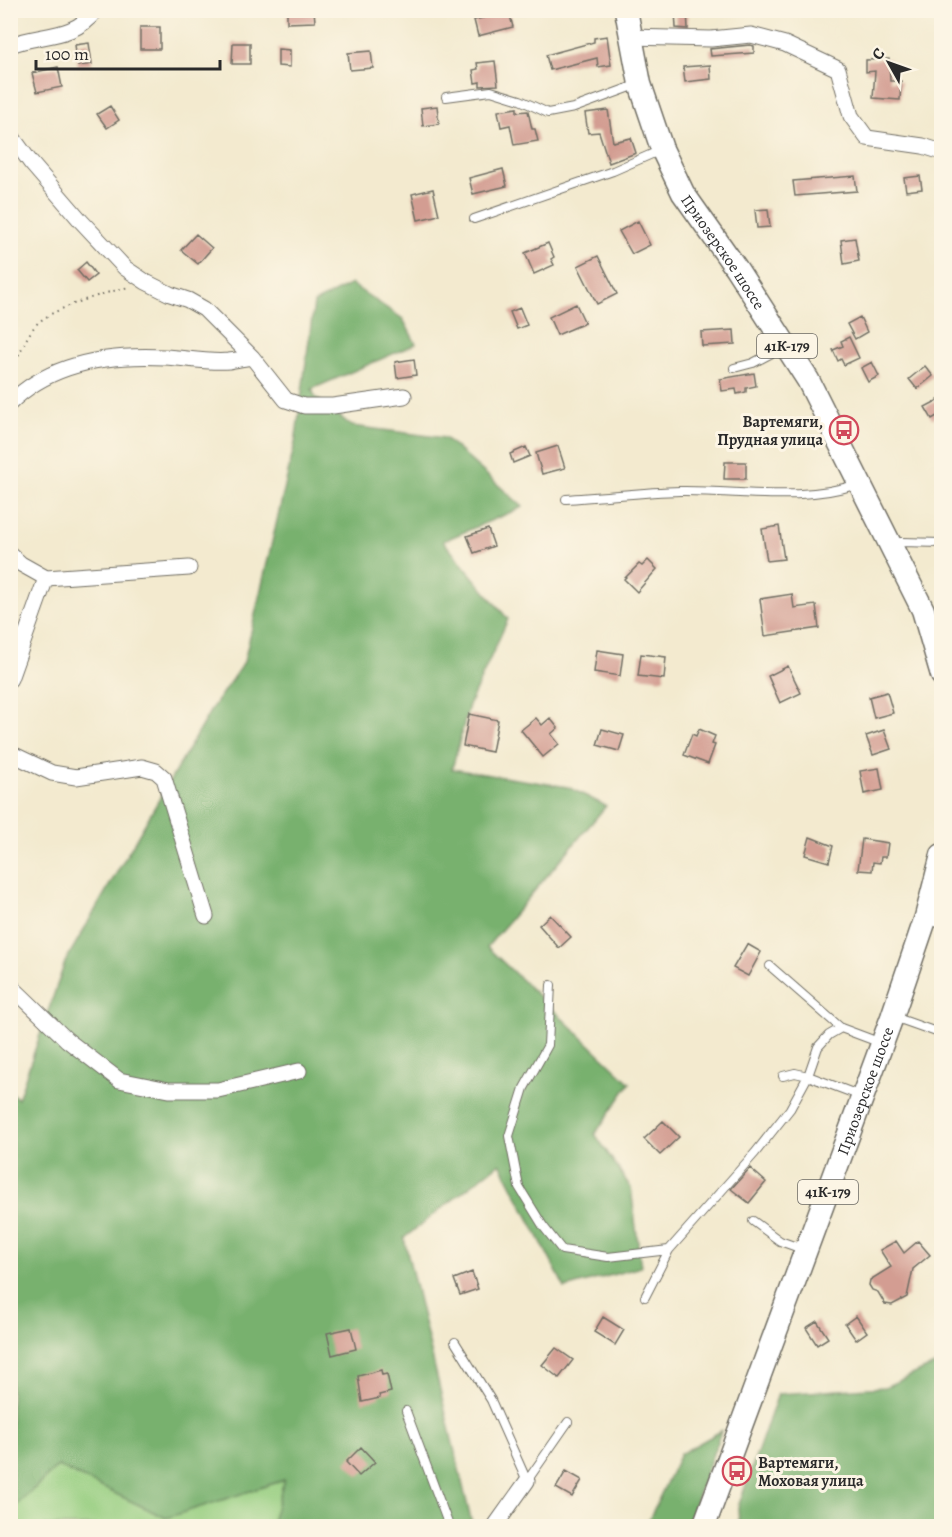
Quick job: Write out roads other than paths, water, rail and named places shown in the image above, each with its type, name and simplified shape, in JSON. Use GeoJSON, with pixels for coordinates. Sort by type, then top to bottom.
{"type":"FeatureCollection","features":[{"type":"Feature","properties":{"kind":"main road","name":"Приозерское шоссе"},"geometry":{"type":"LineString","coordinates":[[626,10],[640,84],[662,149],[683,194],[736,268],[808,380],[923,610],[942,675]]}},
{"type":"Feature","properties":{"kind":"main road","name":"Приозерское шоссе"},"geometry":{"type":"LineString","coordinates":[[704,1527],[892,1017],[934,921],[942,855]]}},
{"type":"Feature","properties":{"kind":"street"},"geometry":{"type":"LineString","coordinates":[[10,45],[28,39],[72,31],[87,22],[96,10]]}},
{"type":"Feature","properties":{"kind":"street"},"geometry":{"type":"LineString","coordinates":[[630,37],[711,39],[751,34],[785,44],[838,69],[851,116],[867,138],[923,146],[942,152]]}},
{"type":"Feature","properties":{"kind":"street"},"geometry":{"type":"LineString","coordinates":[[15,140],[31,163],[125,268],[146,282],[204,309],[252,357],[286,400],[304,406],[333,406],[404,396]]}},
{"type":"Feature","properties":{"kind":"street"},"geometry":{"type":"LineString","coordinates":[[10,402],[36,382],[72,365],[121,358],[162,357],[228,361],[252,357]]}},
{"type":"Feature","properties":{"kind":"street"},"geometry":{"type":"LineString","coordinates":[[10,554],[21,564],[46,578],[189,568]]}},
{"type":"Feature","properties":{"kind":"street"},"geometry":{"type":"LineString","coordinates":[[10,680],[46,578]]}},
{"type":"Feature","properties":{"kind":"street"},"geometry":{"type":"LineString","coordinates":[[10,753],[52,773],[76,777],[142,767],[156,771],[164,778],[206,916]]}},
{"type":"Feature","properties":{"kind":"street"},"geometry":{"type":"LineString","coordinates":[[10,985],[67,1040],[119,1080],[169,1090],[218,1090],[299,1071]]}},
{"type":"Feature","properties":{"kind":"street"},"geometry":{"type":"LineString","coordinates":[[495,1527],[527,1481]]}},
{"type":"Feature","properties":{"kind":"lane"},"geometry":{"type":"LineString","coordinates":[[446,97],[491,91],[520,100],[548,113],[574,108],[640,84]]}},
{"type":"Feature","properties":{"kind":"lane"},"geometry":{"type":"LineString","coordinates":[[474,219],[613,171],[662,149]]}},
{"type":"Feature","properties":{"kind":"lane"},"geometry":{"type":"LineString","coordinates":[[734,368],[753,363],[787,345]]}},
{"type":"Feature","properties":{"kind":"lane"},"geometry":{"type":"LineString","coordinates":[[566,499],[681,491],[780,495],[838,491],[860,483]]}},
{"type":"Feature","properties":{"kind":"lane"},"geometry":{"type":"LineString","coordinates":[[890,544],[942,543]]}},
{"type":"Feature","properties":{"kind":"lane"},"geometry":{"type":"LineString","coordinates":[[770,966],[841,1028],[882,1044]]}},
{"type":"Feature","properties":{"kind":"lane"},"geometry":{"type":"LineString","coordinates":[[551,985],[548,1045],[524,1088],[509,1136],[519,1187],[543,1226],[562,1250],[608,1257],[669,1250]]}},
{"type":"Feature","properties":{"kind":"lane"},"geometry":{"type":"LineString","coordinates":[[892,1017],[942,1034]]}},
{"type":"Feature","properties":{"kind":"lane"},"geometry":{"type":"LineString","coordinates":[[645,1297],[669,1250],[755,1153],[790,1109],[808,1076],[818,1047],[829,1035],[841,1028]]}},
{"type":"Feature","properties":{"kind":"lane"},"geometry":{"type":"LineString","coordinates":[[783,1076],[795,1073],[808,1076],[863,1097]]}},
{"type":"Feature","properties":{"kind":"lane"},"geometry":{"type":"LineString","coordinates":[[753,1221],[780,1240],[806,1250]]}},
{"type":"Feature","properties":{"kind":"lane"},"geometry":{"type":"LineString","coordinates":[[455,1342],[491,1400],[527,1481]]}},
{"type":"Feature","properties":{"kind":"lane"},"geometry":{"type":"LineString","coordinates":[[406,1411],[449,1527]]}},
{"type":"Feature","properties":{"kind":"lane"},"geometry":{"type":"LineString","coordinates":[[527,1481],[568,1422]]}},
{"type":"Feature","properties":{"kind":"place","name":"Вартемяги, Прудная улица"},"geometry":{"type":"Point","coordinates":[844,430]}},
{"type":"Feature","properties":{"kind":"place","name":"Вартемяги, Моховая улица"},"geometry":{"type":"Point","coordinates":[737,1471]}}]}
